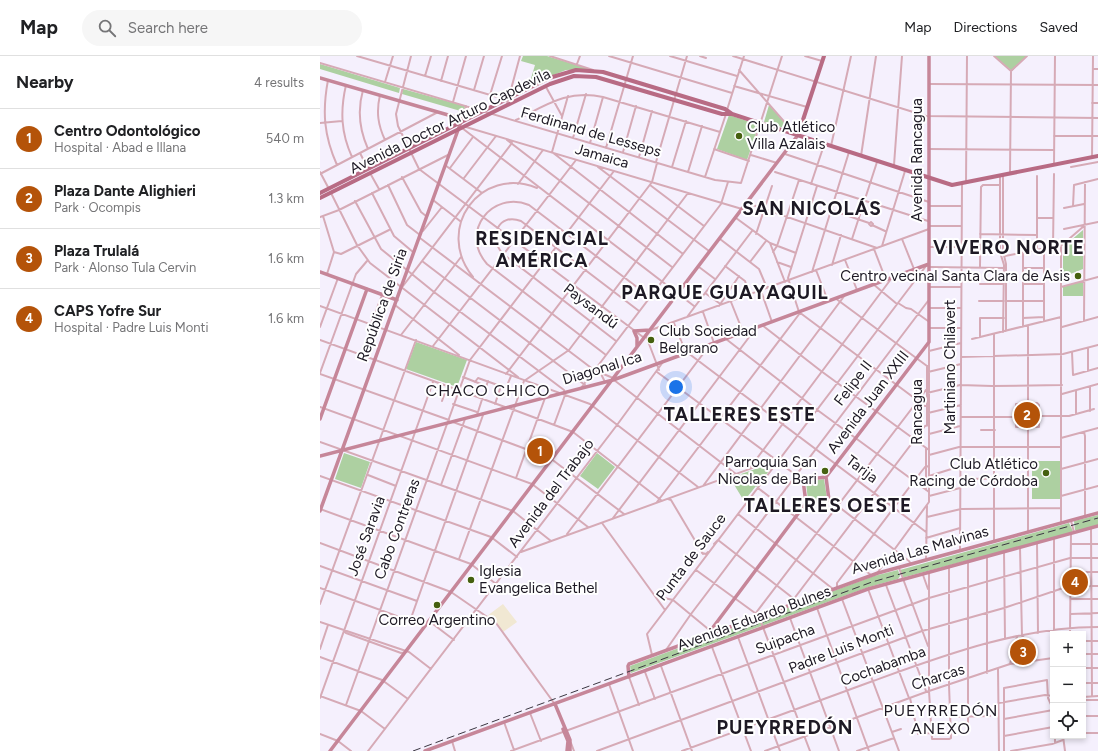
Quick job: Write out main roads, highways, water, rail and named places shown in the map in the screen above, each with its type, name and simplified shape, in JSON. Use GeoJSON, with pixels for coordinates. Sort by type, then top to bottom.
{"type":"FeatureCollection","features":[{"type":"Feature","properties":{"kind":"main road"},"geometry":{"type":"LineString","coordinates":[[330,751],[785,154],[797,135],[824,56]]}},
{"type":"Feature","properties":{"kind":"main road","name":"Avenida Rancagua"},"geometry":{"type":"LineString","coordinates":[[928,265],[929,56]]}},
{"type":"Feature","properties":{"kind":"main road","name":"Avenida Doctor Arturo Capdevila"},"geometry":{"type":"LineString","coordinates":[[320,193],[504,99],[562,73],[593,70],[676,94],[761,124],[952,185],[964,184],[1098,156]]}},
{"type":"Feature","properties":{"kind":"main road","name":"Avenida Doctor Arturo Capdevila"},"geometry":{"type":"LineString","coordinates":[[320,198],[331,194],[461,127],[562,79],[580,76],[600,78],[674,100],[726,112]]}},
{"type":"Feature","properties":{"kind":"main road"},"geometry":{"type":"LineString","coordinates":[[320,78],[462,120],[475,121]]}},
{"type":"Feature","properties":{"kind":"main road","name":"República de Siria"},"geometry":{"type":"LineString","coordinates":[[320,510],[421,235],[445,165],[461,127],[462,120]]}},
{"type":"Feature","properties":{"kind":"main road","name":"Diagonal Ica"},"geometry":{"type":"LineString","coordinates":[[320,456],[399,436],[449,421],[565,394],[584,386],[614,379],[928,265]]}},
{"type":"Feature","properties":{"kind":"main road","name":"Rancagua"},"geometry":{"type":"LineString","coordinates":[[928,265],[929,342]]}},
{"type":"Feature","properties":{"kind":"main road"},"geometry":{"type":"LineString","coordinates":[[320,272],[397,300]]}},
{"type":"Feature","properties":{"kind":"main road"},"geometry":{"type":"LineString","coordinates":[[320,419],[322,408],[367,289]]}},
{"type":"Feature","properties":{"kind":"main road"},"geometry":{"type":"LineString","coordinates":[[637,347],[637,338],[634,330],[644,332],[651,330]]}},
{"type":"Feature","properties":{"kind":"main road","name":"Avenida Juan XXIII"},"geometry":{"type":"LineString","coordinates":[[826,477],[929,342]]}},
{"type":"Feature","properties":{"kind":"main road"},"geometry":{"type":"LineString","coordinates":[[630,677],[628,665],[708,634],[712,631],[734,598],[806,503],[829,500],[826,477],[803,480],[806,503]]}},
{"type":"Feature","properties":{"kind":"main road","name":"Avenida Las Malvinas"},"geometry":{"type":"LineString","coordinates":[[712,631],[751,620],[757,615],[790,605],[796,600],[878,573],[1098,513]]}},
{"type":"Feature","properties":{"kind":"main road","name":"Avenida Eduardo Bulnes"},"geometry":{"type":"LineString","coordinates":[[425,751],[608,684],[645,672],[868,589],[1098,526]]}},
{"type":"Feature","properties":{"kind":"main road"},"geometry":{"type":"LineString","coordinates":[[555,704],[571,750]]}},
{"type":"Feature","properties":{"kind":"main road"},"geometry":{"type":"LineString","coordinates":[[565,732],[570,740],[571,750]]}},
{"type":"Feature","properties":{"kind":"railway"},"geometry":{"type":"LineString","coordinates":[[413,751],[872,582],[1098,518]]}},
{"type":"Feature","properties":{"kind":"place","name":"Club Atlético Villa Azalais"},"geometry":{"type":"Point","coordinates":[739,136]}},
{"type":"Feature","properties":{"kind":"place","name":"Centro vecinal Santa Clara de Asis"},"geometry":{"type":"Point","coordinates":[1078,276]}},
{"type":"Feature","properties":{"kind":"place","name":"Club Sociedad Belgrano"},"geometry":{"type":"Point","coordinates":[651,340]}},
{"type":"Feature","properties":{"kind":"place","name":"Plaza Dante Alighieri"},"geometry":{"type":"Point","coordinates":[1027,415]}},
{"type":"Feature","properties":{"kind":"place","name":"Centro Odontológico"},"geometry":{"type":"Point","coordinates":[540,451]}},
{"type":"Feature","properties":{"kind":"place","name":"Parroquia San Nicolas de Bari"},"geometry":{"type":"Point","coordinates":[825,471]}},
{"type":"Feature","properties":{"kind":"place","name":"Club Atlético Racing de Córdoba"},"geometry":{"type":"Point","coordinates":[1046,473]}},
{"type":"Feature","properties":{"kind":"place","name":"Iglesia Evangelica Bethel"},"geometry":{"type":"Point","coordinates":[471,580]}},
{"type":"Feature","properties":{"kind":"place","name":"CAPS Yofre Sur"},"geometry":{"type":"Point","coordinates":[1075,582]}},
{"type":"Feature","properties":{"kind":"place","name":"Correo Argentino"},"geometry":{"type":"Point","coordinates":[437,605]}},
{"type":"Feature","properties":{"kind":"place","name":"Plaza Trulalá"},"geometry":{"type":"Point","coordinates":[1023,652]}},
{"type":"Feature","properties":{"kind":"district","name":"SAN NICOLÁS"},"geometry":{"type":"Point","coordinates":[812,208]}},
{"type":"Feature","properties":{"kind":"district","name":"VIVERO NORTE"},"geometry":{"type":"Point","coordinates":[1009,247]}},
{"type":"Feature","properties":{"kind":"district","name":"RESIDENCIAL AMÉRICA"},"geometry":{"type":"Point","coordinates":[542,249]}},
{"type":"Feature","properties":{"kind":"district","name":"PARQUE GUAYAQUIL"},"geometry":{"type":"Point","coordinates":[725,292]}},
{"type":"Feature","properties":{"kind":"district","name":"CHACO CHICO"},"geometry":{"type":"Point","coordinates":[488,390]}},
{"type":"Feature","properties":{"kind":"district","name":"TALLERES ESTE"},"geometry":{"type":"Point","coordinates":[740,414]}},
{"type":"Feature","properties":{"kind":"district","name":"TALLERES OESTE"},"geometry":{"type":"Point","coordinates":[828,505]}},
{"type":"Feature","properties":{"kind":"district","name":"PUEYRREDÓN ANEXO"},"geometry":{"type":"Point","coordinates":[941,719]}},
{"type":"Feature","properties":{"kind":"district","name":"PUEYRREDÓN"},"geometry":{"type":"Point","coordinates":[785,727]}}]}
